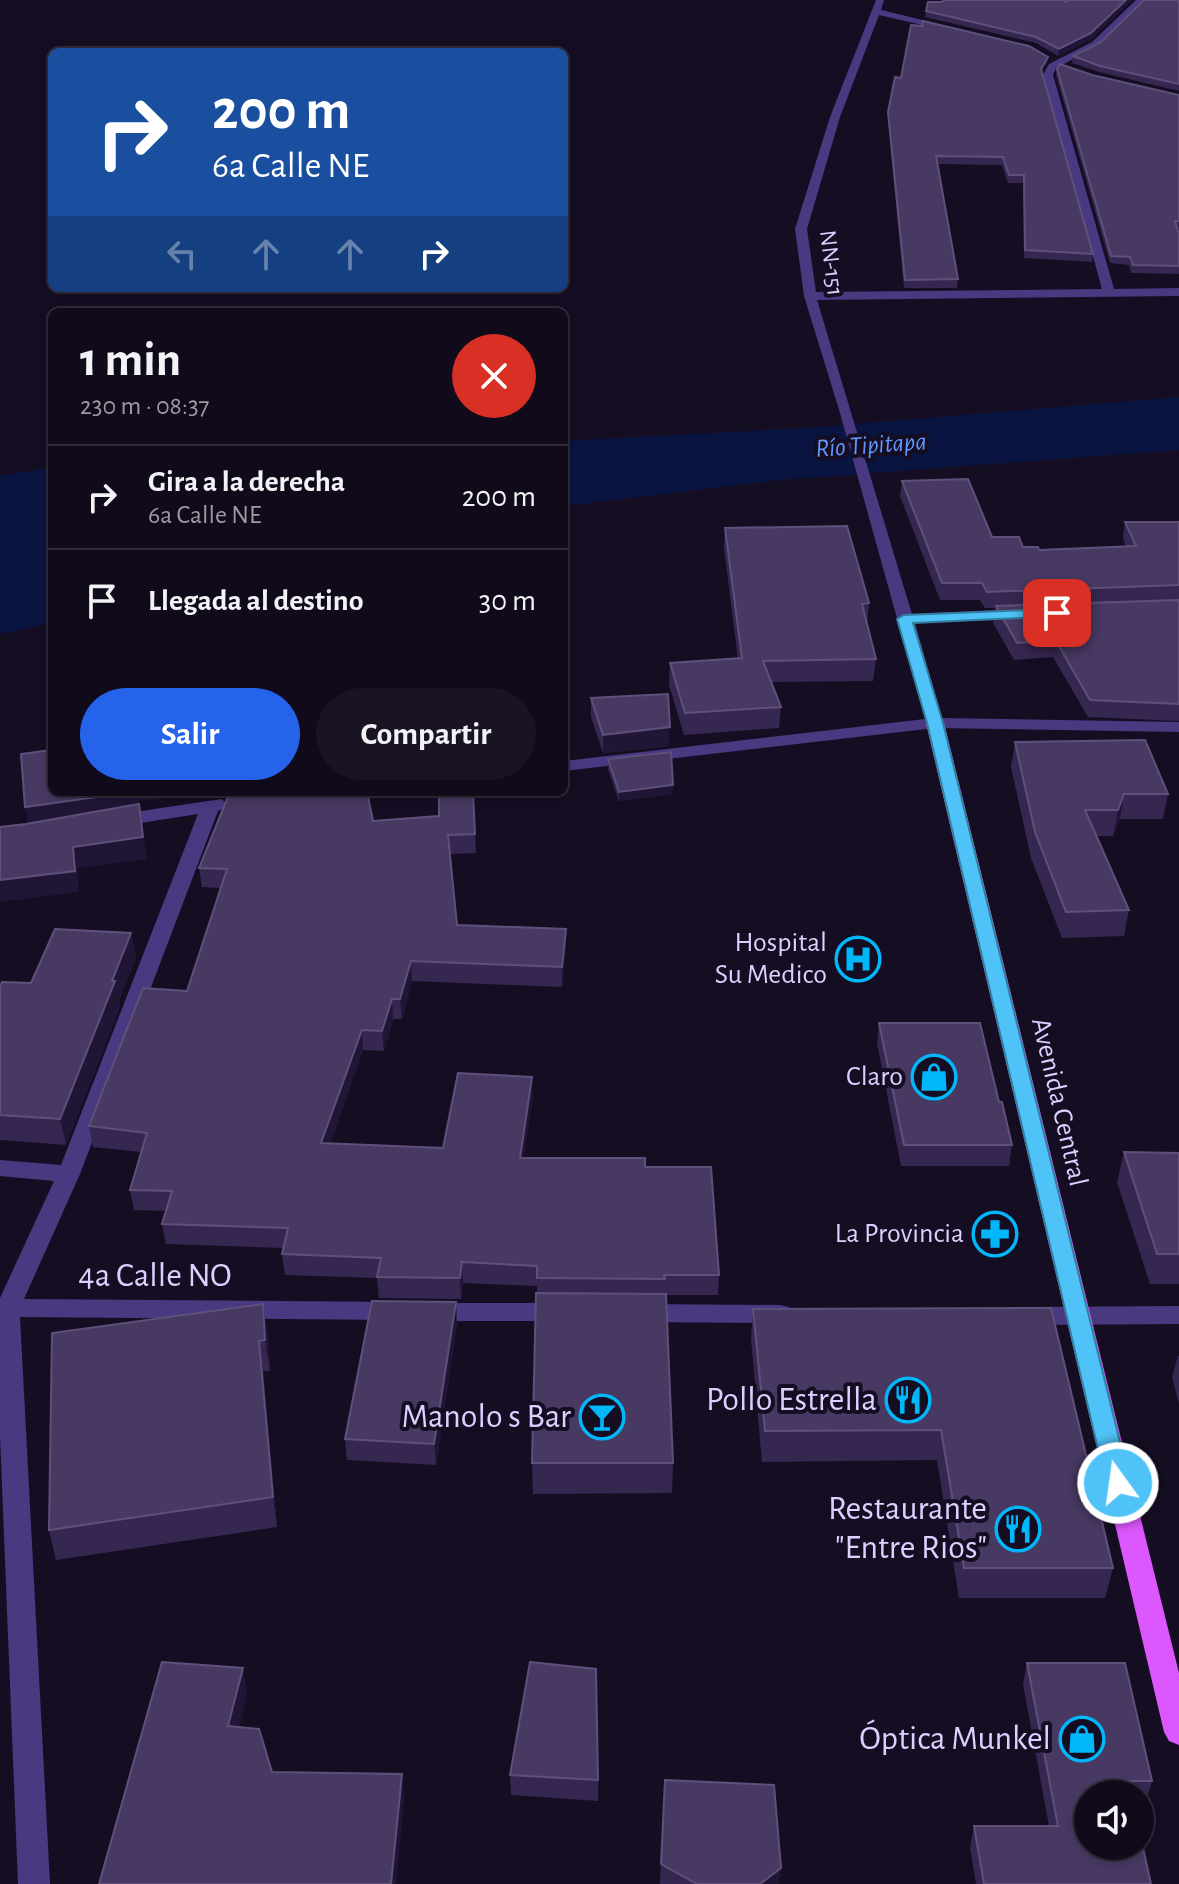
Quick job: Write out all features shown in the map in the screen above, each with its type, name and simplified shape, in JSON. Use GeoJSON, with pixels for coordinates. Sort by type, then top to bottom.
{"type":"FeatureCollection","features":[{"type":"Feature","properties":{"kind":"main road","name":"Avenida Central"},"geometry":{"type":"LineString","coordinates":[[935,723],[1179,1732]]}},
{"type":"Feature","properties":{"kind":"street"},"geometry":{"type":"LineString","coordinates":[[1109,292],[1048,75],[1052,66],[1095,44],[1141,0]]}},
{"type":"Feature","properties":{"kind":"street"},"geometry":{"type":"LineString","coordinates":[[878,6],[1018,45]]}},
{"type":"Feature","properties":{"kind":"street","name":"NN-151"},"geometry":{"type":"LineString","coordinates":[[870,489],[810,296],[801,229],[815,176],[878,6]]}},
{"type":"Feature","properties":{"kind":"street"},"geometry":{"type":"LineString","coordinates":[[1046,56],[1071,68]]}},
{"type":"Feature","properties":{"kind":"street"},"geometry":{"type":"LineString","coordinates":[[810,296],[942,298],[1179,292]]}},
{"type":"Feature","properties":{"kind":"street","name":"Avenida Central"},"geometry":{"type":"LineString","coordinates":[[870,489],[935,723]]}},
{"type":"Feature","properties":{"kind":"street"},"geometry":{"type":"LineString","coordinates":[[904,619],[1042,614]]}},
{"type":"Feature","properties":{"kind":"street"},"geometry":{"type":"LineString","coordinates":[[568,766],[935,723],[1179,727]]}},
{"type":"Feature","properties":{"kind":"street"},"geometry":{"type":"LineString","coordinates":[[90,825],[242,803]]}},
{"type":"Feature","properties":{"kind":"street"},"geometry":{"type":"LineString","coordinates":[[34,1884],[3,1308],[69,1174],[210,807]]}},
{"type":"Feature","properties":{"kind":"street"},"geometry":{"type":"LineString","coordinates":[[0,1168],[69,1174]]}},
{"type":"Feature","properties":{"kind":"street","name":"4a Calle NO"},"geometry":{"type":"LineString","coordinates":[[3,1308],[582,1313]]}},
{"type":"Feature","properties":{"kind":"street"},"geometry":{"type":"LineString","coordinates":[[614,1313],[806,1314]]}},
{"type":"Feature","properties":{"kind":"street"},"geometry":{"type":"LineString","coordinates":[[997,1316],[1179,1315]]}},
{"type":"Feature","properties":{"kind":"water","name":"Río Tipitapa"},"geometry":{"type":"Polygon","coordinates":[[[1179,397],[1179,450],[780,480],[568,506],[568,441],[804,428],[1179,397]]]}},
{"type":"Feature","properties":{"kind":"water"},"geometry":{"type":"Polygon","coordinates":[[[48,468],[48,624],[0,634],[0,476],[48,468]]]}},
{"type":"Feature","properties":{"kind":"building"},"geometry":{"type":"Polygon","coordinates":[[[1126,0],[1091,33],[1059,49],[1036,37],[926,11],[928,2],[1126,0]]]}},
{"type":"Feature","properties":{"kind":"building"},"geometry":{"type":"Polygon","coordinates":[[[1144,0],[1179,0],[1179,84],[1100,66],[1073,56],[1101,42],[1144,0]]]}},
{"type":"Feature","properties":{"kind":"building"},"geometry":{"type":"Polygon","coordinates":[[[923,21],[1029,46],[1048,57],[1041,69],[1093,254],[1025,250],[1024,175],[1009,175],[1003,157],[936,156],[958,279],[905,280],[888,112],[895,77],[901,78],[911,25],[922,26],[923,21]]]}},
{"type":"Feature","properties":{"kind":"building"},"geometry":{"type":"Polygon","coordinates":[[[1060,64],[1092,75],[1179,95],[1179,221],[1175,221],[1179,235],[1179,266],[1133,265],[1130,257],[1111,256],[1057,69],[1060,64]]]}},
{"type":"Feature","properties":{"kind":"building"},"geometry":{"type":"Polygon","coordinates":[[[968,479],[992,537],[1019,537],[1023,547],[1038,547],[1039,550],[1136,546],[1125,522],[1179,522],[1179,585],[987,592],[982,583],[942,583],[902,481],[968,479]]]}},
{"type":"Feature","properties":{"kind":"building"},"geometry":{"type":"Polygon","coordinates":[[[847,526],[869,603],[862,604],[876,659],[763,661],[781,707],[685,713],[670,663],[742,658],[725,528],[847,526]]]}},
{"type":"Feature","properties":{"kind":"building"},"geometry":{"type":"Polygon","coordinates":[[[1179,600],[1179,704],[1090,700],[1056,641],[1017,643],[996,606],[1179,600]]]}},
{"type":"Feature","properties":{"kind":"building"},"geometry":{"type":"Polygon","coordinates":[[[668,694],[670,727],[603,735],[591,698],[668,694]]]}},
{"type":"Feature","properties":{"kind":"building"},"geometry":{"type":"Polygon","coordinates":[[[1145,740],[1168,794],[1124,794],[1118,810],[1085,810],[1129,910],[1066,912],[1035,832],[1015,742],[1145,740]]]}},
{"type":"Feature","properties":{"kind":"building"},"geometry":{"type":"Polygon","coordinates":[[[48,751],[48,796],[103,796],[25,807],[21,754],[48,751]]]}},
{"type":"Feature","properties":{"kind":"building"},"geometry":{"type":"Polygon","coordinates":[[[671,752],[673,785],[619,792],[608,759],[671,752]]]}},
{"type":"Feature","properties":{"kind":"building"},"geometry":{"type":"Polygon","coordinates":[[[228,796],[368,796],[373,821],[439,816],[439,796],[473,796],[475,834],[448,835],[457,925],[566,929],[562,967],[411,961],[400,999],[392,999],[382,1031],[362,1030],[321,1143],[443,1148],[458,1073],[532,1077],[520,1158],[645,1158],[645,1167],[711,1167],[719,1275],[664,1275],[665,1279],[537,1278],[537,1266],[462,1262],[460,1278],[377,1277],[381,1258],[282,1254],[288,1228],[162,1224],[172,1191],[130,1190],[147,1133],[89,1126],[143,988],[187,991],[227,869],[199,868],[228,796]]]}},
{"type":"Feature","properties":{"kind":"building"},"geometry":{"type":"Polygon","coordinates":[[[139,804],[143,837],[73,847],[75,871],[0,880],[0,827],[139,804]]]}},
{"type":"Feature","properties":{"kind":"building"},"geometry":{"type":"Polygon","coordinates":[[[55,929],[131,933],[60,1119],[0,1115],[0,986],[2,982],[31,983],[55,929]]]}},
{"type":"Feature","properties":{"kind":"building"},"geometry":{"type":"Polygon","coordinates":[[[879,1023],[980,1023],[1012,1145],[904,1145],[879,1023]]]}},
{"type":"Feature","properties":{"kind":"building"},"geometry":{"type":"Polygon","coordinates":[[[1124,1152],[1179,1153],[1179,1254],[1157,1254],[1124,1152]]]}},
{"type":"Feature","properties":{"kind":"building","name":"Manolo s Bar"},"geometry":{"type":"Polygon","coordinates":[[[536,1293],[666,1294],[673,1463],[532,1463],[536,1293]]]}},
{"type":"Feature","properties":{"kind":"building"},"geometry":{"type":"Polygon","coordinates":[[[372,1301],[456,1302],[434,1444],[345,1439],[372,1301]]]}},
{"type":"Feature","properties":{"kind":"building"},"geometry":{"type":"Polygon","coordinates":[[[263,1304],[265,1340],[259,1341],[273,1497],[49,1530],[52,1333],[263,1304]]]}},
{"type":"Feature","properties":{"kind":"building"},"geometry":{"type":"Polygon","coordinates":[[[1051,1308],[1113,1568],[964,1568],[941,1430],[765,1431],[753,1309],[1051,1308]]]}},
{"type":"Feature","properties":{"kind":"building"},"geometry":{"type":"Polygon","coordinates":[[[162,1662],[243,1668],[228,1726],[259,1729],[272,1772],[402,1774],[391,1884],[99,1884],[162,1662]]]}},
{"type":"Feature","properties":{"kind":"building"},"geometry":{"type":"Polygon","coordinates":[[[530,1662],[596,1669],[598,1780],[510,1775],[530,1662]]]}},
{"type":"Feature","properties":{"kind":"building"},"geometry":{"type":"Polygon","coordinates":[[[1027,1663],[1125,1663],[1152,1780],[1074,1780],[1074,1860],[1146,1860],[1151,1884],[984,1884],[974,1826],[1058,1826],[1027,1663]]]}},
{"type":"Feature","properties":{"kind":"building"},"geometry":{"type":"Polygon","coordinates":[[[665,1780],[774,1785],[781,1868],[760,1884],[697,1884],[661,1864],[665,1780]]]}},
{"type":"Feature","properties":{"kind":"place","name":"Hospital Su Medico"},"geometry":{"type":"Point","coordinates":[858,959]}},
{"type":"Feature","properties":{"kind":"place","name":"Claro"},"geometry":{"type":"Point","coordinates":[934,1077]}},
{"type":"Feature","properties":{"kind":"place","name":"La Provincia"},"geometry":{"type":"Point","coordinates":[995,1234]}},
{"type":"Feature","properties":{"kind":"place","name":"Pollo Estrella"},"geometry":{"type":"Point","coordinates":[908,1400]}},
{"type":"Feature","properties":{"kind":"place","name":"Manolo s Bar"},"geometry":{"type":"Point","coordinates":[602,1417]}},
{"type":"Feature","properties":{"kind":"place","name":"Restaurante \"Entre Rios\""},"geometry":{"type":"Point","coordinates":[1018,1529]}},
{"type":"Feature","properties":{"kind":"place","name":"Óptica Munkel"},"geometry":{"type":"Point","coordinates":[1082,1739]}},
{"type":"Feature","properties":{"kind":"route"},"geometry":{"type":"LineString","coordinates":[[1057,613],[904,619],[935,723],[1118,1483]]}}]}
